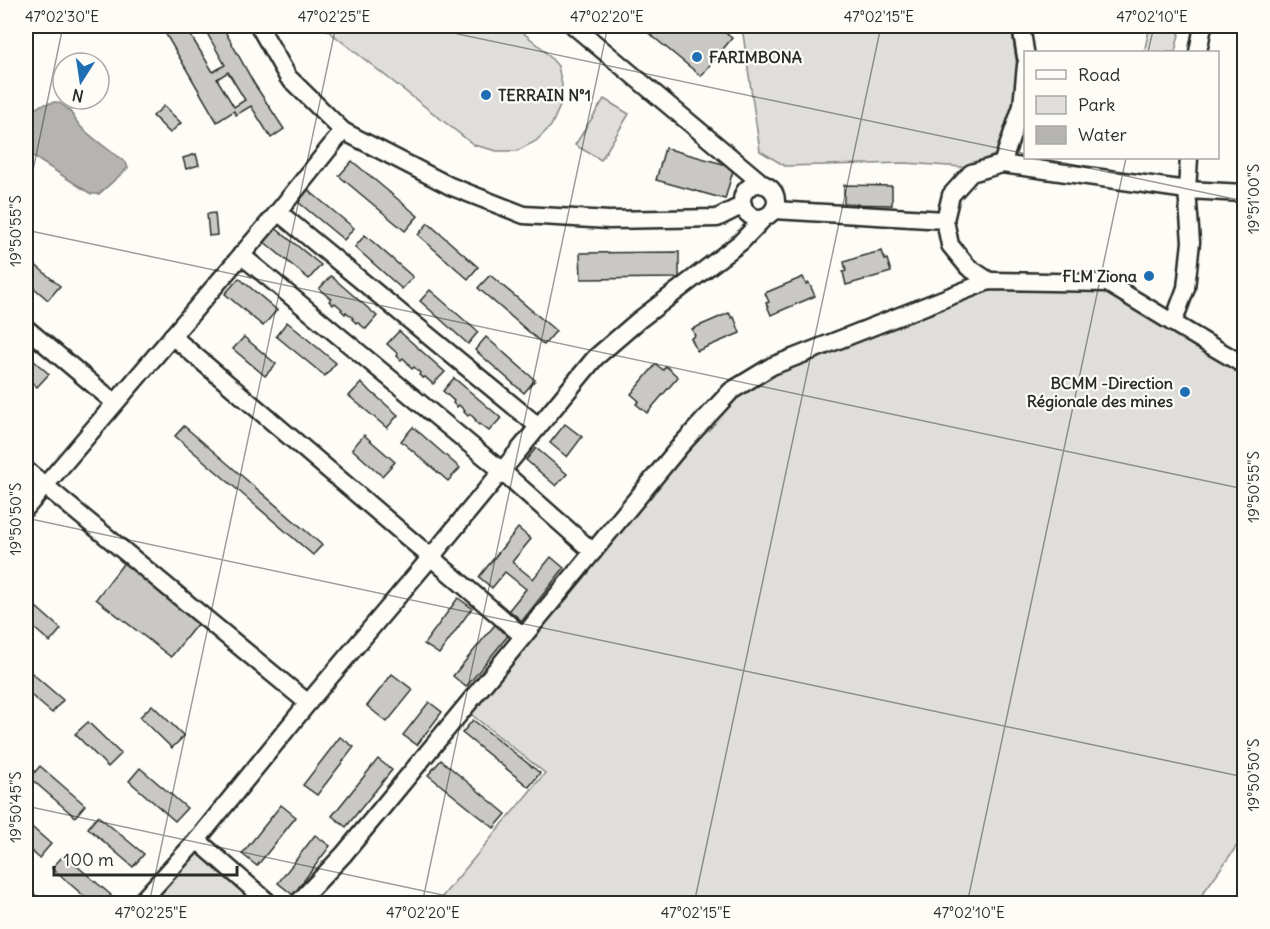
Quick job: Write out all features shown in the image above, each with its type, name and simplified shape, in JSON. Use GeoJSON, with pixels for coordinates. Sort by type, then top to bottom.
{"type":"FeatureCollection","features":[{"type":"Feature","properties":{"kind":"street"},"geometry":{"type":"LineString","coordinates":[[259,26],[288,77],[343,131],[450,186],[525,215],[609,220],[717,218],[743,204]]}},
{"type":"Feature","properties":{"kind":"street"},"geometry":{"type":"LineString","coordinates":[[140,903],[197,840],[595,358],[639,320],[741,242],[770,213],[776,200],[773,190],[764,185],[574,26]]}},
{"type":"Feature","properties":{"kind":"street"},"geometry":{"type":"LineString","coordinates":[[1021,26],[1025,51]]}},
{"type":"Feature","properties":{"kind":"street"},"geometry":{"type":"LineString","coordinates":[[1198,51],[1203,26]]}},
{"type":"Feature","properties":{"kind":"street"},"geometry":{"type":"LineString","coordinates":[[1002,164],[1023,106],[1024,92]]}},
{"type":"Feature","properties":{"kind":"street"},"geometry":{"type":"LineString","coordinates":[[26,508],[278,212],[343,131]]}},
{"type":"Feature","properties":{"kind":"street"},"geometry":{"type":"LineString","coordinates":[[1173,323],[1186,288],[1191,242],[1187,190],[1189,159]]}},
{"type":"Feature","properties":{"kind":"street"},"geometry":{"type":"LineString","coordinates":[[990,280],[968,267],[950,245],[945,219],[951,195],[971,173],[1002,164],[1187,190],[1245,193]]}},
{"type":"Feature","properties":{"kind":"street"},"geometry":{"type":"LineString","coordinates":[[764,185],[753,185],[742,199],[745,210],[760,218],[770,213],[945,219]]}},
{"type":"Feature","properties":{"kind":"street"},"geometry":{"type":"LineString","coordinates":[[278,212],[538,426]]}},
{"type":"Feature","properties":{"kind":"street"},"geometry":{"type":"LineString","coordinates":[[241,255],[502,471],[593,552]]}},
{"type":"Feature","properties":{"kind":"street"},"geometry":{"type":"LineString","coordinates":[[297,903],[344,854],[681,445],[731,391],[772,366],[990,280],[1107,283],[1245,365]]}},
{"type":"Feature","properties":{"kind":"street"},"geometry":{"type":"LineString","coordinates":[[26,328],[116,403]]}},
{"type":"Feature","properties":{"kind":"street"},"geometry":{"type":"LineString","coordinates":[[172,336],[523,636]]}},
{"type":"Feature","properties":{"kind":"street"},"geometry":{"type":"LineString","coordinates":[[26,470],[308,703]]}},
{"type":"Feature","properties":{"kind":"street"},"geometry":{"type":"LineString","coordinates":[[197,840],[270,903]]}},
{"type":"Feature","properties":{"kind":"green space","name":"TERRAIN N°1"},"geometry":{"type":"Polygon","coordinates":[[[322,26],[515,26],[543,49],[558,66],[562,85],[560,106],[551,126],[536,141],[517,151],[497,151],[474,145],[322,26]]]}},
{"type":"Feature","properties":{"kind":"green space"},"geometry":{"type":"Polygon","coordinates":[[[745,26],[1011,26],[1019,80],[1011,123],[995,155],[962,167],[906,163],[785,166],[760,151],[743,34],[745,26]]]}},
{"type":"Feature","properties":{"kind":"green space"},"geometry":{"type":"Polygon","coordinates":[[[1150,26],[1181,26],[1175,51],[1144,51],[1150,26]]]}},
{"type":"Feature","properties":{"kind":"green space"},"geometry":{"type":"Polygon","coordinates":[[[604,99],[629,114],[601,160],[575,145],[604,99]]]}},
{"type":"Feature","properties":{"kind":"green space"},"geometry":{"type":"Polygon","coordinates":[[[989,281],[1107,283],[1244,365],[1244,836],[1196,903],[436,904],[545,773],[463,708],[731,391],[989,281]]]}},
{"type":"Feature","properties":{"kind":"green space"},"geometry":{"type":"Polygon","coordinates":[[[197,840],[270,904],[139,904],[197,840]]]}},
{"type":"Feature","properties":{"kind":"water"},"geometry":{"type":"Polygon","coordinates":[[[51,103],[51,111],[69,111],[86,132],[126,163],[128,168],[99,194],[91,194],[26,152],[26,115],[41,105],[51,103]]]}},
{"type":"Feature","properties":{"kind":"building"},"geometry":{"type":"Polygon","coordinates":[[[173,26],[185,26],[213,72],[225,65],[203,26],[222,26],[255,85],[284,129],[271,138],[251,106],[236,115],[234,111],[217,122],[164,31],[173,26]],[[228,72],[217,79],[234,107],[245,100],[228,72]]]}},
{"type":"Feature","properties":{"kind":"building","name":"FARIMBONA"},"geometry":{"type":"Polygon","coordinates":[[[640,26],[717,26],[732,38],[701,76],[640,26]]]}},
{"type":"Feature","properties":{"kind":"building"},"geometry":{"type":"Polygon","coordinates":[[[164,106],[181,123],[170,133],[153,116],[164,106]]]}},
{"type":"Feature","properties":{"kind":"building"},"geometry":{"type":"Polygon","coordinates":[[[665,148],[734,167],[725,199],[656,180],[665,148]]]}},
{"type":"Feature","properties":{"kind":"building"},"geometry":{"type":"Polygon","coordinates":[[[196,154],[199,165],[186,169],[183,158],[196,154]]]}},
{"type":"Feature","properties":{"kind":"building"},"geometry":{"type":"Polygon","coordinates":[[[352,161],[418,216],[405,231],[339,176],[352,161]]]}},
{"type":"Feature","properties":{"kind":"building"},"geometry":{"type":"Polygon","coordinates":[[[844,185],[892,186],[892,205],[844,204],[844,185]]]}},
{"type":"Feature","properties":{"kind":"building"},"geometry":{"type":"Polygon","coordinates":[[[308,190],[354,228],[344,240],[298,202],[308,190]]]}},
{"type":"Feature","properties":{"kind":"building"},"geometry":{"type":"Polygon","coordinates":[[[215,213],[217,235],[209,236],[207,214],[215,213]]]}},
{"type":"Feature","properties":{"kind":"building"},"geometry":{"type":"Polygon","coordinates":[[[428,223],[478,267],[468,279],[418,235],[428,223]]]}},
{"type":"Feature","properties":{"kind":"building"},"geometry":{"type":"Polygon","coordinates":[[[274,227],[321,265],[309,279],[263,241],[274,227]]]}},
{"type":"Feature","properties":{"kind":"building"},"geometry":{"type":"Polygon","coordinates":[[[365,235],[413,277],[402,289],[355,247],[365,235]]]}},
{"type":"Feature","properties":{"kind":"building"},"geometry":{"type":"Polygon","coordinates":[[[882,251],[891,272],[846,285],[843,272],[846,271],[844,262],[882,251]]]}},
{"type":"Feature","properties":{"kind":"building"},"geometry":{"type":"Polygon","coordinates":[[[679,252],[679,278],[581,279],[580,253],[679,252]]]}},
{"type":"Feature","properties":{"kind":"building"},"geometry":{"type":"Polygon","coordinates":[[[26,257],[60,286],[48,300],[26,281],[26,257]]]}},
{"type":"Feature","properties":{"kind":"building"},"geometry":{"type":"Polygon","coordinates":[[[490,275],[556,331],[544,345],[478,288],[490,275]]]}},
{"type":"Feature","properties":{"kind":"building"},"geometry":{"type":"Polygon","coordinates":[[[331,276],[377,316],[366,329],[356,323],[346,312],[345,314],[335,303],[333,305],[329,301],[331,299],[319,289],[331,276]]]}},
{"type":"Feature","properties":{"kind":"building"},"geometry":{"type":"Polygon","coordinates":[[[803,277],[806,284],[809,283],[815,296],[771,315],[765,293],[803,277]]]}},
{"type":"Feature","properties":{"kind":"building"},"geometry":{"type":"Polygon","coordinates":[[[239,278],[277,310],[263,326],[225,294],[239,278]]]}},
{"type":"Feature","properties":{"kind":"building"},"geometry":{"type":"Polygon","coordinates":[[[430,290],[478,332],[468,344],[420,301],[430,290]]]}},
{"type":"Feature","properties":{"kind":"building"},"geometry":{"type":"Polygon","coordinates":[[[729,313],[732,318],[734,317],[740,333],[697,351],[691,338],[695,336],[692,329],[729,313]]]}},
{"type":"Feature","properties":{"kind":"building"},"geometry":{"type":"Polygon","coordinates":[[[287,322],[336,363],[325,376],[276,336],[287,322]]]}},
{"type":"Feature","properties":{"kind":"building"},"geometry":{"type":"Polygon","coordinates":[[[399,331],[445,372],[433,384],[419,375],[420,373],[414,367],[412,369],[403,358],[401,360],[387,344],[399,331]]]}},
{"type":"Feature","properties":{"kind":"building"},"geometry":{"type":"Polygon","coordinates":[[[244,337],[276,364],[265,376],[233,349],[244,337]]]}},
{"type":"Feature","properties":{"kind":"building"},"geometry":{"type":"Polygon","coordinates":[[[486,337],[535,380],[524,393],[475,350],[486,337]]]}},
{"type":"Feature","properties":{"kind":"building"},"geometry":{"type":"Polygon","coordinates":[[[26,354],[49,374],[37,387],[26,377],[26,354]]]}},
{"type":"Feature","properties":{"kind":"building"},"geometry":{"type":"Polygon","coordinates":[[[656,364],[663,370],[666,366],[678,377],[647,413],[636,404],[639,401],[631,394],[656,364]]]}},
{"type":"Feature","properties":{"kind":"building"},"geometry":{"type":"Polygon","coordinates":[[[454,378],[501,418],[489,431],[479,425],[470,414],[468,416],[459,405],[457,407],[443,391],[454,378]]]}},
{"type":"Feature","properties":{"kind":"building"},"geometry":{"type":"Polygon","coordinates":[[[361,383],[398,415],[387,428],[349,396],[361,383]]]}},
{"type":"Feature","properties":{"kind":"building"},"geometry":{"type":"Polygon","coordinates":[[[565,424],[582,437],[567,457],[550,443],[565,424]]]}},
{"type":"Feature","properties":{"kind":"building"},"geometry":{"type":"Polygon","coordinates":[[[184,426],[322,545],[313,555],[175,436],[184,426]]]}},
{"type":"Feature","properties":{"kind":"building"},"geometry":{"type":"Polygon","coordinates":[[[413,427],[460,468],[448,481],[401,441],[413,427]]]}},
{"type":"Feature","properties":{"kind":"building"},"geometry":{"type":"Polygon","coordinates":[[[364,435],[395,462],[382,476],[352,449],[364,435]]]}},
{"type":"Feature","properties":{"kind":"building"},"geometry":{"type":"Polygon","coordinates":[[[536,448],[567,474],[556,486],[526,460],[536,448]]]}},
{"type":"Feature","properties":{"kind":"building"},"geometry":{"type":"Polygon","coordinates":[[[518,528],[531,539],[512,562],[533,579],[551,557],[564,568],[522,621],[509,610],[526,589],[505,572],[492,588],[479,577],[518,528]]]}},
{"type":"Feature","properties":{"kind":"building"},"geometry":{"type":"Polygon","coordinates":[[[126,560],[201,619],[171,657],[96,599],[126,560]]]}},
{"type":"Feature","properties":{"kind":"building"},"geometry":{"type":"Polygon","coordinates":[[[458,598],[472,608],[439,654],[424,644],[458,598]]]}},
{"type":"Feature","properties":{"kind":"building"},"geometry":{"type":"Polygon","coordinates":[[[27,599],[61,629],[50,642],[26,621],[27,599]]]}},
{"type":"Feature","properties":{"kind":"building"},"geometry":{"type":"Polygon","coordinates":[[[498,621],[511,632],[466,687],[453,676],[498,621]]]}},
{"type":"Feature","properties":{"kind":"building"},"geometry":{"type":"Polygon","coordinates":[[[26,668],[63,700],[52,713],[26,691],[26,668]]]}},
{"type":"Feature","properties":{"kind":"building"},"geometry":{"type":"Polygon","coordinates":[[[392,674],[413,690],[387,722],[367,706],[392,674]]]}},
{"type":"Feature","properties":{"kind":"building"},"geometry":{"type":"Polygon","coordinates":[[[429,702],[442,712],[417,745],[403,735],[429,702]]]}},
{"type":"Feature","properties":{"kind":"building"},"geometry":{"type":"Polygon","coordinates":[[[152,705],[184,736],[172,748],[140,717],[152,705]]]}},
{"type":"Feature","properties":{"kind":"building"},"geometry":{"type":"Polygon","coordinates":[[[473,720],[540,773],[529,787],[462,733],[473,720]]]}},
{"type":"Feature","properties":{"kind":"building"},"geometry":{"type":"Polygon","coordinates":[[[88,722],[121,754],[108,767],[75,734],[88,722]]]}},
{"type":"Feature","properties":{"kind":"building"},"geometry":{"type":"Polygon","coordinates":[[[340,737],[354,747],[317,795],[303,785],[340,737]]]}},
{"type":"Feature","properties":{"kind":"building"},"geometry":{"type":"Polygon","coordinates":[[[378,759],[392,770],[346,827],[332,816],[378,759]]]}},
{"type":"Feature","properties":{"kind":"building"},"geometry":{"type":"Polygon","coordinates":[[[441,760],[506,814],[494,828],[428,775],[441,760]]]}},
{"type":"Feature","properties":{"kind":"building"},"geometry":{"type":"Polygon","coordinates":[[[40,766],[85,805],[75,817],[30,778],[40,766]]]}},
{"type":"Feature","properties":{"kind":"building"},"geometry":{"type":"Polygon","coordinates":[[[140,768],[187,808],[175,821],[129,781],[140,768]]]}},
{"type":"Feature","properties":{"kind":"building"},"geometry":{"type":"Polygon","coordinates":[[[281,805],[296,817],[257,866],[242,854],[281,805]]]}},
{"type":"Feature","properties":{"kind":"building"},"geometry":{"type":"Polygon","coordinates":[[[98,816],[144,854],[133,867],[88,828],[98,816]]]}},
{"type":"Feature","properties":{"kind":"building"},"geometry":{"type":"Polygon","coordinates":[[[26,822],[51,844],[39,858],[26,846],[26,822]]]}},
{"type":"Feature","properties":{"kind":"building"},"geometry":{"type":"Polygon","coordinates":[[[315,835],[330,846],[293,895],[278,883],[315,835]]]}},
{"type":"Feature","properties":{"kind":"building"},"geometry":{"type":"Polygon","coordinates":[[[64,855],[111,895],[103,904],[93,904],[52,868],[64,855]]]}},
{"type":"Feature","properties":{"kind":"building"},"geometry":{"type":"Polygon","coordinates":[[[26,887],[46,904],[26,904],[26,887]]]}},
{"type":"Feature","properties":{"kind":"place","name":"FARIMBONA"},"geometry":{"type":"Point","coordinates":[697,57]}},
{"type":"Feature","properties":{"kind":"place","name":"TERRAIN N°1"},"geometry":{"type":"Point","coordinates":[486,95]}},
{"type":"Feature","properties":{"kind":"place","name":"FLM Ziona"},"geometry":{"type":"Point","coordinates":[1149,276]}},
{"type":"Feature","properties":{"kind":"place","name":"BCMM -Direction Régionale des mines"},"geometry":{"type":"Point","coordinates":[1185,392]}}]}
